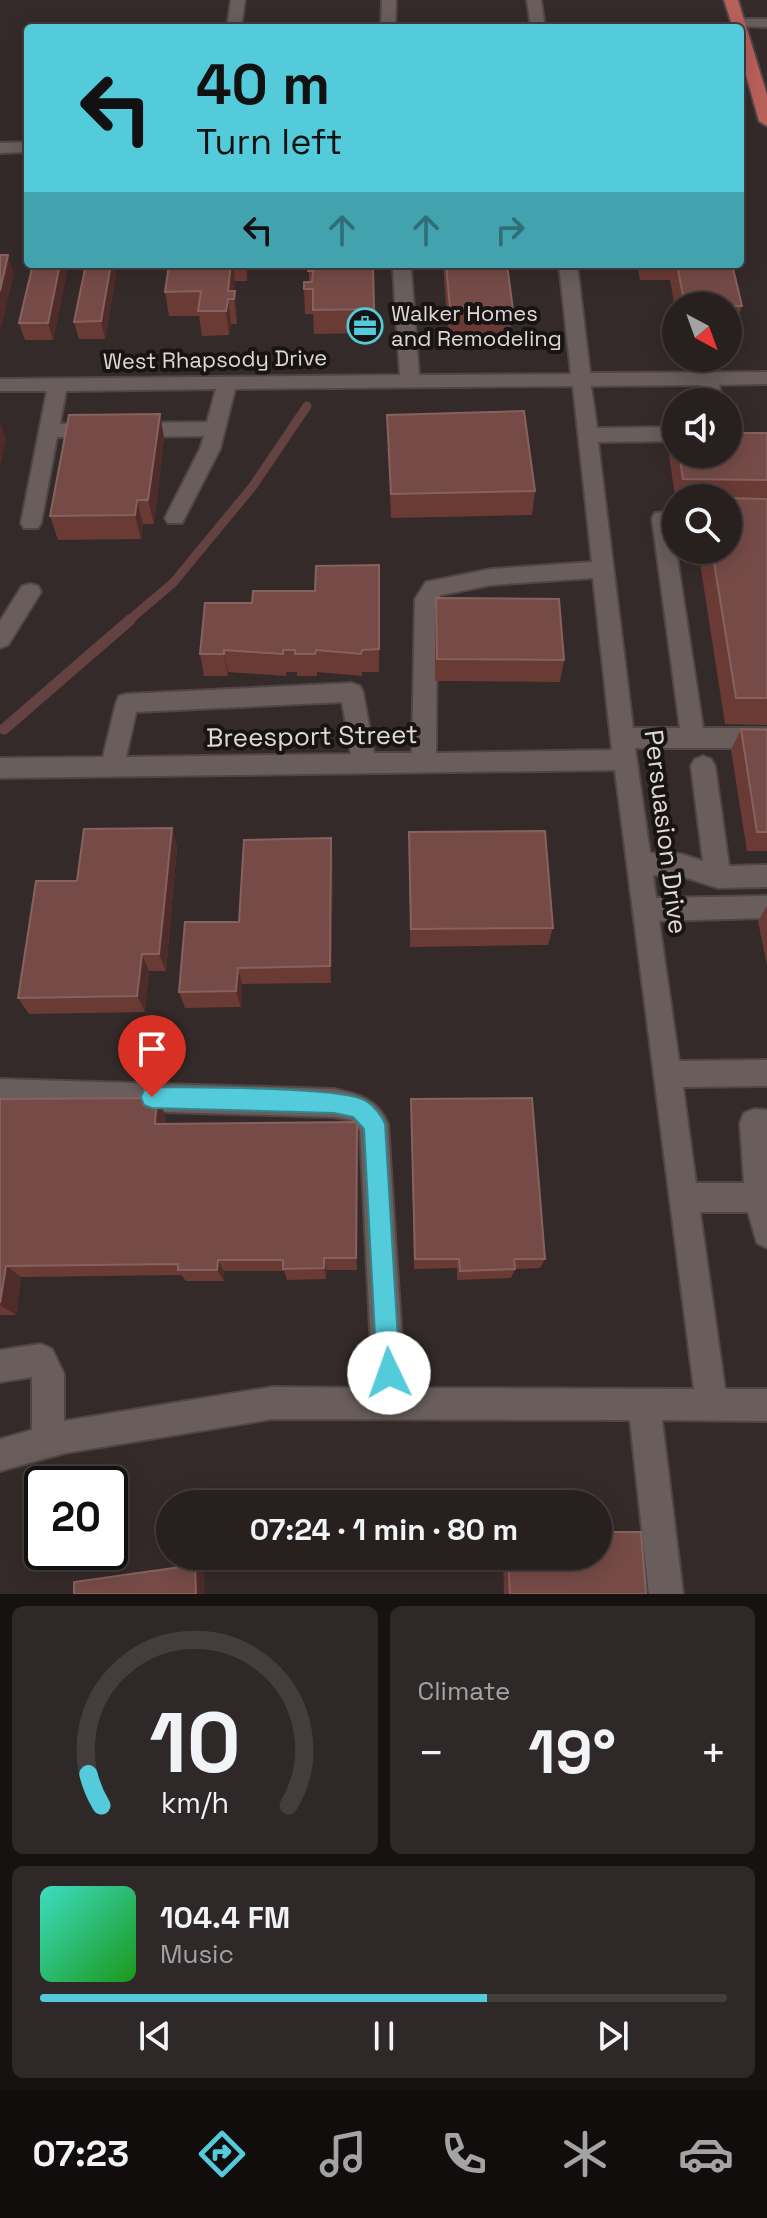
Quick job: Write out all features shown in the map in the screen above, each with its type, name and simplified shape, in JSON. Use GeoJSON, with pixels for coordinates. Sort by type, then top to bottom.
{"type":"FeatureCollection","features":[{"type":"Feature","properties":{"kind":"main road"},"geometry":{"type":"LineString","coordinates":[[731,0],[738,24]]}},
{"type":"Feature","properties":{"kind":"main road"},"geometry":{"type":"LineString","coordinates":[[744,44],[767,121]]}},
{"type":"Feature","properties":{"kind":"street"},"geometry":{"type":"LineString","coordinates":[[235,24],[238,0]]}},
{"type":"Feature","properties":{"kind":"street"},"geometry":{"type":"LineString","coordinates":[[388,24],[389,0]]}},
{"type":"Feature","properties":{"kind":"street"},"geometry":{"type":"LineString","coordinates":[[534,0],[537,24]]}},
{"type":"Feature","properties":{"kind":"street"},"geometry":{"type":"LineString","coordinates":[[744,26],[767,23]]}},
{"type":"Feature","properties":{"kind":"street"},"geometry":{"type":"LineString","coordinates":[[0,148],[24,147]]}},
{"type":"Feature","properties":{"kind":"street","name":"Persuasion Drive"},"geometry":{"type":"LineString","coordinates":[[568,268],[624,749],[712,1406]]}},
{"type":"Feature","properties":{"kind":"street"},"geometry":{"type":"LineString","coordinates":[[402,269],[410,381]]}},
{"type":"Feature","properties":{"kind":"street"},"geometry":{"type":"LineString","coordinates":[[708,378],[710,388]]}},
{"type":"Feature","properties":{"kind":"street","name":"West Rhapsody Drive"},"geometry":{"type":"LineString","coordinates":[[0,385],[767,378]]}},
{"type":"Feature","properties":{"kind":"street"},"geometry":{"type":"LineString","coordinates":[[175,518],[210,449],[227,382]]}},
{"type":"Feature","properties":{"kind":"street"},"geometry":{"type":"LineString","coordinates":[[31,523],[58,384]]}},
{"type":"Feature","properties":{"kind":"street"},"geometry":{"type":"LineString","coordinates":[[49,431],[215,429]]}},
{"type":"Feature","properties":{"kind":"street"},"geometry":{"type":"LineString","coordinates":[[588,435],[662,434]]}},
{"type":"Feature","properties":{"kind":"street"},"geometry":{"type":"LineString","coordinates":[[668,564],[693,738]]}},
{"type":"Feature","properties":{"kind":"street"},"geometry":{"type":"LineString","coordinates":[[424,763],[426,599],[434,588],[491,577],[604,569]]}},
{"type":"Feature","properties":{"kind":"street"},"geometry":{"type":"LineString","coordinates":[[0,639],[30,592]]}},
{"type":"Feature","properties":{"kind":"street"},"geometry":{"type":"LineString","coordinates":[[112,767],[127,703],[352,692],[364,763]]}},
{"type":"Feature","properties":{"kind":"street","name":"Breesport Street"},"geometry":{"type":"LineString","coordinates":[[0,768],[424,763],[624,749],[693,738],[767,738]]}},
{"type":"Feature","properties":{"kind":"street"},"geometry":{"type":"LineString","coordinates":[[703,766],[718,877]]}},
{"type":"Feature","properties":{"kind":"street"},"geometry":{"type":"LineString","coordinates":[[639,864],[681,865],[718,877],[767,876]]}},
{"type":"Feature","properties":{"kind":"street"},"geometry":{"type":"LineString","coordinates":[[646,910],[767,907]]}},
{"type":"Feature","properties":{"kind":"street"},"geometry":{"type":"LineString","coordinates":[[667,1074],[767,1073]]}},
{"type":"Feature","properties":{"kind":"street"},"geometry":{"type":"LineString","coordinates":[[0,1093],[334,1103],[358,1108],[374,1124],[390,1404]]}},
{"type":"Feature","properties":{"kind":"street"},"geometry":{"type":"LineString","coordinates":[[767,1124],[754,1123],[760,1198],[767,1233]]}},
{"type":"Feature","properties":{"kind":"street"},"geometry":{"type":"LineString","coordinates":[[684,1197],[760,1198]]}},
{"type":"Feature","properties":{"kind":"street"},"geometry":{"type":"LineString","coordinates":[[0,1366],[41,1360],[48,1374],[48,1442]]}},
{"type":"Feature","properties":{"kind":"street"},"geometry":{"type":"LineString","coordinates":[[0,1455],[48,1442],[272,1403],[767,1405]]}},
{"type":"Feature","properties":{"kind":"street"},"geometry":{"type":"LineString","coordinates":[[644,1406],[666,1594]]}},
{"type":"Feature","properties":{"kind":"building"},"geometry":{"type":"Polygon","coordinates":[[[0,255],[8,255],[0,291],[0,255]]]}},
{"type":"Feature","properties":{"kind":"building"},"geometry":{"type":"Polygon","coordinates":[[[32,268],[59,268],[48,323],[19,323],[32,268]]]}},
{"type":"Feature","properties":{"kind":"building"},"geometry":{"type":"Polygon","coordinates":[[[85,268],[110,268],[101,321],[74,322],[85,268]]]}},
{"type":"Feature","properties":{"kind":"building"},"geometry":{"type":"Polygon","coordinates":[[[168,268],[231,268],[228,291],[235,291],[234,299],[228,299],[226,311],[198,311],[201,291],[165,292],[168,268]]]}},
{"type":"Feature","properties":{"kind":"building"},"geometry":{"type":"Polygon","coordinates":[[[308,268],[373,268],[374,309],[313,310],[313,289],[304,289],[304,282],[312,282],[313,271],[308,271],[308,268]]]}},
{"type":"Feature","properties":{"kind":"building"},"geometry":{"type":"Polygon","coordinates":[[[446,268],[508,268],[513,310],[450,308],[446,268]]]}},
{"type":"Feature","properties":{"kind":"building"},"geometry":{"type":"Polygon","coordinates":[[[678,268],[733,268],[739,292],[682,292],[678,268]]]}},
{"type":"Feature","properties":{"kind":"building"},"geometry":{"type":"Polygon","coordinates":[[[524,411],[535,491],[391,494],[387,415],[524,411]]]}},
{"type":"Feature","properties":{"kind":"building"},"geometry":{"type":"Polygon","coordinates":[[[160,414],[148,500],[137,500],[135,515],[50,516],[69,415],[160,414]]]}},
{"type":"Feature","properties":{"kind":"building"},"geometry":{"type":"Polygon","coordinates":[[[742,433],[767,433],[767,480],[683,479],[681,468],[742,468],[742,433]]]}},
{"type":"Feature","properties":{"kind":"building"},"geometry":{"type":"Polygon","coordinates":[[[742,498],[767,499],[767,698],[736,698],[714,564],[742,564],[742,498]]]}},
{"type":"Feature","properties":{"kind":"building"},"geometry":{"type":"Polygon","coordinates":[[[379,565],[379,649],[362,650],[361,654],[316,650],[315,654],[295,654],[295,650],[283,650],[283,654],[224,650],[224,654],[200,654],[205,603],[252,603],[253,591],[315,591],[316,566],[379,565]]]}},
{"type":"Feature","properties":{"kind":"building"},"geometry":{"type":"Polygon","coordinates":[[[436,598],[559,599],[564,660],[437,659],[436,598]]]}},
{"type":"Feature","properties":{"kind":"building"},"geometry":{"type":"Polygon","coordinates":[[[741,729],[767,730],[767,832],[757,832],[741,729]]]}},
{"type":"Feature","properties":{"kind":"building"},"geometry":{"type":"Polygon","coordinates":[[[172,828],[159,954],[142,954],[137,996],[18,998],[36,881],[77,881],[84,829],[172,828]]]}},
{"type":"Feature","properties":{"kind":"building"},"geometry":{"type":"Polygon","coordinates":[[[545,831],[553,928],[411,929],[409,832],[545,831]]]}},
{"type":"Feature","properties":{"kind":"building"},"geometry":{"type":"Polygon","coordinates":[[[331,838],[330,966],[238,968],[236,991],[179,992],[185,922],[239,922],[244,840],[331,838]]]}},
{"type":"Feature","properties":{"kind":"building"},"geometry":{"type":"Polygon","coordinates":[[[157,1098],[155,1124],[357,1122],[356,1258],[324,1258],[324,1268],[283,1269],[283,1260],[218,1260],[217,1270],[178,1270],[178,1264],[6,1266],[0,1303],[0,1099],[157,1098]]]}},
{"type":"Feature","properties":{"kind":"building"},"geometry":{"type":"Polygon","coordinates":[[[532,1098],[545,1259],[514,1259],[515,1269],[460,1271],[459,1259],[415,1259],[411,1099],[532,1098]]]}},
{"type":"Feature","properties":{"kind":"building"},"geometry":{"type":"Polygon","coordinates":[[[612,1532],[641,1532],[646,1594],[510,1594],[509,1570],[612,1570],[612,1532]]]}},
{"type":"Feature","properties":{"kind":"building"},"geometry":{"type":"Polygon","coordinates":[[[159,1570],[195,1570],[196,1594],[74,1594],[74,1582],[159,1570]]]}},
{"type":"Feature","properties":{"kind":"waterway"},"geometry":{"type":"LineString","coordinates":[[127,622],[173,583],[253,486],[307,406]]}},
{"type":"Feature","properties":{"kind":"waterway"},"geometry":{"type":"LineString","coordinates":[[4,729],[130,620]]}},
{"type":"Feature","properties":{"kind":"place","name":"Walker Homes and Remodeling"},"geometry":{"type":"Point","coordinates":[365,326]}},
{"type":"Feature","properties":{"kind":"route"},"geometry":{"type":"LineString","coordinates":[[152,1097],[334,1103],[358,1108],[374,1124],[389,1373]]}}]}
